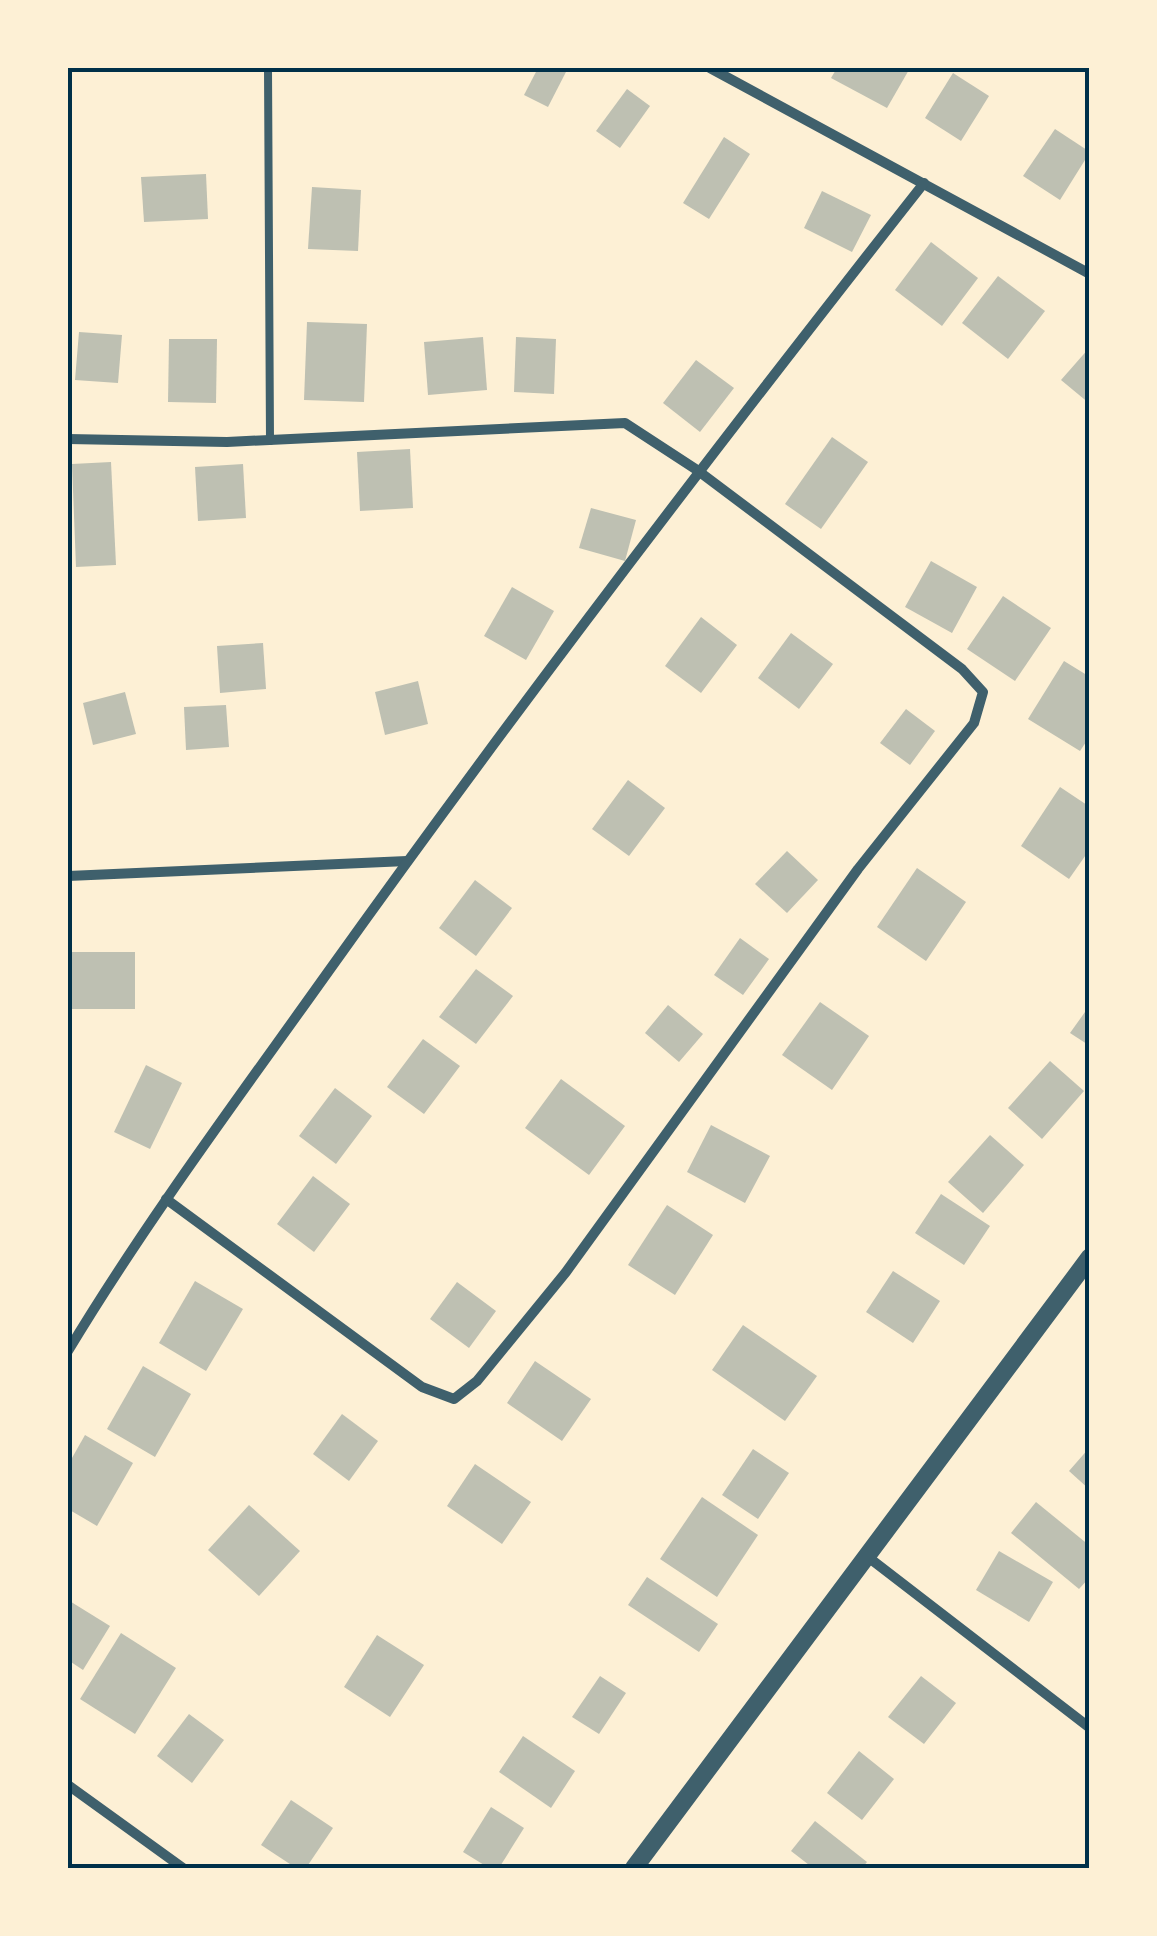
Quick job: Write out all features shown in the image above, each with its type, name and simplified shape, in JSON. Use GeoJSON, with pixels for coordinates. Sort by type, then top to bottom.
{"type":"FeatureCollection","features":[{"type":"Feature","properties":{"kind":"street"},"geometry":{"type":"LineString","coordinates":[[710,68],[1090,274]]}},
{"type":"Feature","properties":{"kind":"street"},"geometry":{"type":"LineString","coordinates":[[69,1345],[166,1199],[407,861],[698,470],[924,183]]}},
{"type":"Feature","properties":{"kind":"street"},"geometry":{"type":"LineString","coordinates":[[68,439],[270,440],[625,422],[698,470],[962,669],[983,692],[974,723],[858,869],[566,1272],[477,1381],[454,1399],[422,1387],[166,1199]]}},
{"type":"Feature","properties":{"kind":"street"},"geometry":{"type":"LineString","coordinates":[[68,876],[407,861]]}},
{"type":"Feature","properties":{"kind":"street"},"geometry":{"type":"LineString","coordinates":[[634,1868],[1090,1257]]}},
{"type":"Feature","properties":{"kind":"street"},"geometry":{"type":"LineString","coordinates":[[868,1557],[1090,1728]]}},
{"type":"Feature","properties":{"kind":"street"},"geometry":{"type":"LineString","coordinates":[[68,1785],[182,1868]]}},
{"type":"Feature","properties":{"kind":"lane"},"geometry":{"type":"LineString","coordinates":[[268,68],[270,440]]}},
{"type":"Feature","properties":{"kind":"building"},"geometry":{"type":"Polygon","coordinates":[[[538,68],[568,68],[548,107],[524,95],[538,68]]]}},
{"type":"Feature","properties":{"kind":"building"},"geometry":{"type":"Polygon","coordinates":[[[837,68],[910,68],[887,108],[831,78],[837,68]]]}},
{"type":"Feature","properties":{"kind":"building"},"geometry":{"type":"Polygon","coordinates":[[[953,73],[989,96],[961,141],[925,118],[953,73]]]}},
{"type":"Feature","properties":{"kind":"building"},"geometry":{"type":"Polygon","coordinates":[[[627,89],[650,106],[620,148],[596,131],[627,89]]]}},
{"type":"Feature","properties":{"kind":"building"},"geometry":{"type":"Polygon","coordinates":[[[1055,129],[1090,152],[1060,200],[1023,176],[1055,129]]]}},
{"type":"Feature","properties":{"kind":"building"},"geometry":{"type":"Polygon","coordinates":[[[724,137],[750,154],[709,219],[683,203],[724,137]]]}},
{"type":"Feature","properties":{"kind":"building"},"geometry":{"type":"Polygon","coordinates":[[[206,174],[208,219],[144,222],[141,177],[206,174]]]}},
{"type":"Feature","properties":{"kind":"building"},"geometry":{"type":"Polygon","coordinates":[[[312,187],[361,190],[358,251],[308,249],[312,187]]]}},
{"type":"Feature","properties":{"kind":"building"},"geometry":{"type":"Polygon","coordinates":[[[822,191],[871,215],[852,252],[804,228],[822,191]]]}},
{"type":"Feature","properties":{"kind":"building"},"geometry":{"type":"Polygon","coordinates":[[[931,242],[978,278],[942,326],[895,290],[931,242]]]}},
{"type":"Feature","properties":{"kind":"building"},"geometry":{"type":"Polygon","coordinates":[[[998,276],[1045,311],[1008,359],[962,323],[998,276]]]}},
{"type":"Feature","properties":{"kind":"building"},"geometry":{"type":"Polygon","coordinates":[[[307,322],[367,324],[364,402],[304,400],[307,322]]]}},
{"type":"Feature","properties":{"kind":"building"},"geometry":{"type":"Polygon","coordinates":[[[79,332],[122,335],[118,383],[75,380],[79,332]]]}},
{"type":"Feature","properties":{"kind":"building"},"geometry":{"type":"Polygon","coordinates":[[[483,337],[487,390],[428,395],[424,342],[483,337]]]}},
{"type":"Feature","properties":{"kind":"building"},"geometry":{"type":"Polygon","coordinates":[[[516,337],[556,339],[554,394],[514,392],[516,337]]]}},
{"type":"Feature","properties":{"kind":"building"},"geometry":{"type":"Polygon","coordinates":[[[169,339],[217,339],[216,403],[168,402],[169,339]]]}},
{"type":"Feature","properties":{"kind":"building"},"geometry":{"type":"Polygon","coordinates":[[[1090,347],[1090,404],[1061,380],[1090,347]]]}},
{"type":"Feature","properties":{"kind":"building"},"geometry":{"type":"Polygon","coordinates":[[[696,360],[734,388],[700,432],[663,403],[696,360]]]}},
{"type":"Feature","properties":{"kind":"building"},"geometry":{"type":"Polygon","coordinates":[[[832,437],[868,462],[821,529],[785,504],[832,437]]]}},
{"type":"Feature","properties":{"kind":"building"},"geometry":{"type":"Polygon","coordinates":[[[410,449],[413,508],[360,511],[357,452],[410,449]]]}},
{"type":"Feature","properties":{"kind":"building"},"geometry":{"type":"Polygon","coordinates":[[[111,462],[116,565],[76,567],[72,464],[111,462]]]}},
{"type":"Feature","properties":{"kind":"building"},"geometry":{"type":"Polygon","coordinates":[[[243,464],[246,518],[198,521],[195,467],[243,464]]]}},
{"type":"Feature","properties":{"kind":"building"},"geometry":{"type":"Polygon","coordinates":[[[591,508],[636,520],[625,561],[579,548],[591,508]]]}},
{"type":"Feature","properties":{"kind":"building"},"geometry":{"type":"Polygon","coordinates":[[[931,561],[977,587],[952,633],[905,607],[931,561]]]}},
{"type":"Feature","properties":{"kind":"building"},"geometry":{"type":"Polygon","coordinates":[[[512,587],[554,611],[526,660],[484,636],[512,587]]]}},
{"type":"Feature","properties":{"kind":"building"},"geometry":{"type":"Polygon","coordinates":[[[1003,596],[1051,628],[1015,681],[967,649],[1003,596]]]}},
{"type":"Feature","properties":{"kind":"building"},"geometry":{"type":"Polygon","coordinates":[[[701,617],[737,645],[701,693],[665,666],[701,617]]]}},
{"type":"Feature","properties":{"kind":"building"},"geometry":{"type":"Polygon","coordinates":[[[791,633],[833,664],[799,709],[758,678],[791,633]]]}},
{"type":"Feature","properties":{"kind":"building"},"geometry":{"type":"Polygon","coordinates":[[[263,643],[266,689],[220,693],[217,646],[263,643]]]}},
{"type":"Feature","properties":{"kind":"building"},"geometry":{"type":"Polygon","coordinates":[[[1064,661],[1090,677],[1090,736],[1080,751],[1028,719],[1064,661]]]}},
{"type":"Feature","properties":{"kind":"building"},"geometry":{"type":"Polygon","coordinates":[[[418,681],[428,724],[385,735],[375,692],[418,681]]]}},
{"type":"Feature","properties":{"kind":"building"},"geometry":{"type":"Polygon","coordinates":[[[125,692],[136,734],[93,745],[83,703],[125,692]]]}},
{"type":"Feature","properties":{"kind":"building"},"geometry":{"type":"Polygon","coordinates":[[[226,705],[229,747],[186,750],[184,707],[226,705]]]}},
{"type":"Feature","properties":{"kind":"building"},"geometry":{"type":"Polygon","coordinates":[[[906,709],[935,731],[910,765],[880,743],[906,709]]]}},
{"type":"Feature","properties":{"kind":"building"},"geometry":{"type":"Polygon","coordinates":[[[628,780],[665,808],[629,856],[592,829],[628,780]]]}},
{"type":"Feature","properties":{"kind":"building"},"geometry":{"type":"Polygon","coordinates":[[[1060,787],[1090,807],[1090,849],[1069,879],[1021,846],[1060,787]]]}},
{"type":"Feature","properties":{"kind":"building"},"geometry":{"type":"Polygon","coordinates":[[[787,851],[818,880],[787,913],[755,884],[787,851]]]}},
{"type":"Feature","properties":{"kind":"building"},"geometry":{"type":"Polygon","coordinates":[[[917,868],[966,902],[926,961],[877,927],[917,868]]]}},
{"type":"Feature","properties":{"kind":"building"},"geometry":{"type":"Polygon","coordinates":[[[475,880],[512,908],[476,956],[439,928],[475,880]]]}},
{"type":"Feature","properties":{"kind":"building"},"geometry":{"type":"Polygon","coordinates":[[[740,938],[769,959],[743,995],[714,975],[740,938]]]}},
{"type":"Feature","properties":{"kind":"building"},"geometry":{"type":"Polygon","coordinates":[[[72,952],[135,952],[135,1009],[72,1009],[72,952]]]}},
{"type":"Feature","properties":{"kind":"building"},"geometry":{"type":"Polygon","coordinates":[[[476,969],[513,996],[476,1044],[439,1017],[476,969]]]}},
{"type":"Feature","properties":{"kind":"building"},"geometry":{"type":"Polygon","coordinates":[[[820,1002],[869,1036],[832,1090],[782,1055],[820,1002]]]}},
{"type":"Feature","properties":{"kind":"building"},"geometry":{"type":"Polygon","coordinates":[[[668,1005],[703,1034],[679,1062],[645,1033],[668,1005]]]}},
{"type":"Feature","properties":{"kind":"building"},"geometry":{"type":"Polygon","coordinates":[[[1090,1005],[1090,1046],[1070,1033],[1090,1005]]]}},
{"type":"Feature","properties":{"kind":"building"},"geometry":{"type":"Polygon","coordinates":[[[423,1039],[460,1066],[424,1114],[387,1087],[423,1039]]]}},
{"type":"Feature","properties":{"kind":"building"},"geometry":{"type":"Polygon","coordinates":[[[1050,1061],[1084,1091],[1042,1139],[1008,1108],[1050,1061]]]}},
{"type":"Feature","properties":{"kind":"building"},"geometry":{"type":"Polygon","coordinates":[[[146,1065],[182,1083],[150,1149],[114,1132],[146,1065]]]}},
{"type":"Feature","properties":{"kind":"building"},"geometry":{"type":"Polygon","coordinates":[[[561,1079],[625,1126],[589,1175],[525,1128],[561,1079]]]}},
{"type":"Feature","properties":{"kind":"building"},"geometry":{"type":"Polygon","coordinates":[[[335,1088],[372,1116],[336,1164],[299,1136],[335,1088]]]}},
{"type":"Feature","properties":{"kind":"building"},"geometry":{"type":"Polygon","coordinates":[[[711,1125],[770,1156],[745,1203],[687,1172],[711,1125]]]}},
{"type":"Feature","properties":{"kind":"building"},"geometry":{"type":"Polygon","coordinates":[[[990,1135],[1024,1165],[983,1213],[948,1182],[990,1135]]]}},
{"type":"Feature","properties":{"kind":"building"},"geometry":{"type":"Polygon","coordinates":[[[313,1176],[350,1204],[314,1252],[277,1224],[313,1176]]]}},
{"type":"Feature","properties":{"kind":"building"},"geometry":{"type":"Polygon","coordinates":[[[941,1194],[990,1226],[964,1265],[915,1233],[941,1194]]]}},
{"type":"Feature","properties":{"kind":"building"},"geometry":{"type":"Polygon","coordinates":[[[667,1205],[713,1235],[675,1295],[628,1265],[667,1205]]]}},
{"type":"Feature","properties":{"kind":"building"},"geometry":{"type":"Polygon","coordinates":[[[893,1271],[940,1301],[913,1343],[866,1312],[893,1271]]]}},
{"type":"Feature","properties":{"kind":"building"},"geometry":{"type":"Polygon","coordinates":[[[195,1281],[243,1309],[206,1371],[159,1343],[195,1281]]]}},
{"type":"Feature","properties":{"kind":"building"},"geometry":{"type":"Polygon","coordinates":[[[457,1282],[496,1311],[469,1348],[430,1319],[457,1282]]]}},
{"type":"Feature","properties":{"kind":"building"},"geometry":{"type":"Polygon","coordinates":[[[743,1325],[817,1376],[785,1421],[712,1370],[743,1325]]]}},
{"type":"Feature","properties":{"kind":"building"},"geometry":{"type":"Polygon","coordinates":[[[535,1361],[591,1399],[562,1441],[507,1403],[535,1361]]]}},
{"type":"Feature","properties":{"kind":"building"},"geometry":{"type":"Polygon","coordinates":[[[143,1366],[191,1394],[155,1457],[107,1429],[143,1366]]]}},
{"type":"Feature","properties":{"kind":"building"},"geometry":{"type":"Polygon","coordinates":[[[342,1414],[378,1441],[349,1481],[313,1454],[342,1414]]]}},
{"type":"Feature","properties":{"kind":"building"},"geometry":{"type":"Polygon","coordinates":[[[85,1435],[133,1463],[97,1526],[68,1509],[68,1465],[85,1435]]]}},
{"type":"Feature","properties":{"kind":"building"},"geometry":{"type":"Polygon","coordinates":[[[1090,1447],[1090,1490],[1069,1471],[1090,1447]]]}},
{"type":"Feature","properties":{"kind":"building"},"geometry":{"type":"Polygon","coordinates":[[[753,1449],[789,1473],[758,1519],[722,1495],[753,1449]]]}},
{"type":"Feature","properties":{"kind":"building"},"geometry":{"type":"Polygon","coordinates":[[[475,1464],[531,1502],[502,1544],[447,1506],[475,1464]]]}},
{"type":"Feature","properties":{"kind":"building"},"geometry":{"type":"Polygon","coordinates":[[[702,1497],[758,1535],[717,1597],[660,1559],[702,1497]]]}},
{"type":"Feature","properties":{"kind":"building"},"geometry":{"type":"Polygon","coordinates":[[[1036,1502],[1090,1546],[1090,1577],[1079,1589],[1011,1533],[1036,1502]]]}},
{"type":"Feature","properties":{"kind":"building"},"geometry":{"type":"Polygon","coordinates":[[[249,1505],[300,1551],[259,1596],[208,1550],[249,1505]]]}},
{"type":"Feature","properties":{"kind":"building"},"geometry":{"type":"Polygon","coordinates":[[[999,1551],[1053,1582],[1029,1622],[976,1590],[999,1551]]]}},
{"type":"Feature","properties":{"kind":"building"},"geometry":{"type":"Polygon","coordinates":[[[647,1577],[718,1624],[699,1652],[628,1605],[647,1577]]]}},
{"type":"Feature","properties":{"kind":"building"},"geometry":{"type":"Polygon","coordinates":[[[68,1600],[110,1626],[83,1670],[68,1660],[68,1600]]]}},
{"type":"Feature","properties":{"kind":"building"},"geometry":{"type":"Polygon","coordinates":[[[121,1633],[176,1668],[135,1734],[80,1699],[121,1633]]]}},
{"type":"Feature","properties":{"kind":"building"},"geometry":{"type":"Polygon","coordinates":[[[377,1635],[424,1665],[390,1717],[344,1687],[377,1635]]]}},
{"type":"Feature","properties":{"kind":"building"},"geometry":{"type":"Polygon","coordinates":[[[600,1676],[626,1693],[599,1734],[572,1717],[600,1676]]]}},
{"type":"Feature","properties":{"kind":"building"},"geometry":{"type":"Polygon","coordinates":[[[921,1676],[956,1703],[924,1744],[888,1717],[921,1676]]]}},
{"type":"Feature","properties":{"kind":"building"},"geometry":{"type":"Polygon","coordinates":[[[189,1714],[224,1740],[192,1783],[157,1756],[189,1714]]]}},
{"type":"Feature","properties":{"kind":"building"},"geometry":{"type":"Polygon","coordinates":[[[523,1736],[575,1771],[551,1808],[499,1772],[523,1736]]]}},
{"type":"Feature","properties":{"kind":"building"},"geometry":{"type":"Polygon","coordinates":[[[859,1751],[894,1779],[862,1820],[827,1793],[859,1751]]]}},
{"type":"Feature","properties":{"kind":"building"},"geometry":{"type":"Polygon","coordinates":[[[291,1800],[333,1828],[306,1868],[296,1868],[261,1845],[291,1800]]]}},
{"type":"Feature","properties":{"kind":"building"},"geometry":{"type":"Polygon","coordinates":[[[491,1807],[524,1828],[499,1868],[489,1868],[463,1852],[491,1807]]]}},
{"type":"Feature","properties":{"kind":"building"},"geometry":{"type":"Polygon","coordinates":[[[815,1821],[867,1862],[862,1868],[813,1868],[791,1851],[815,1821]]]}}]}
